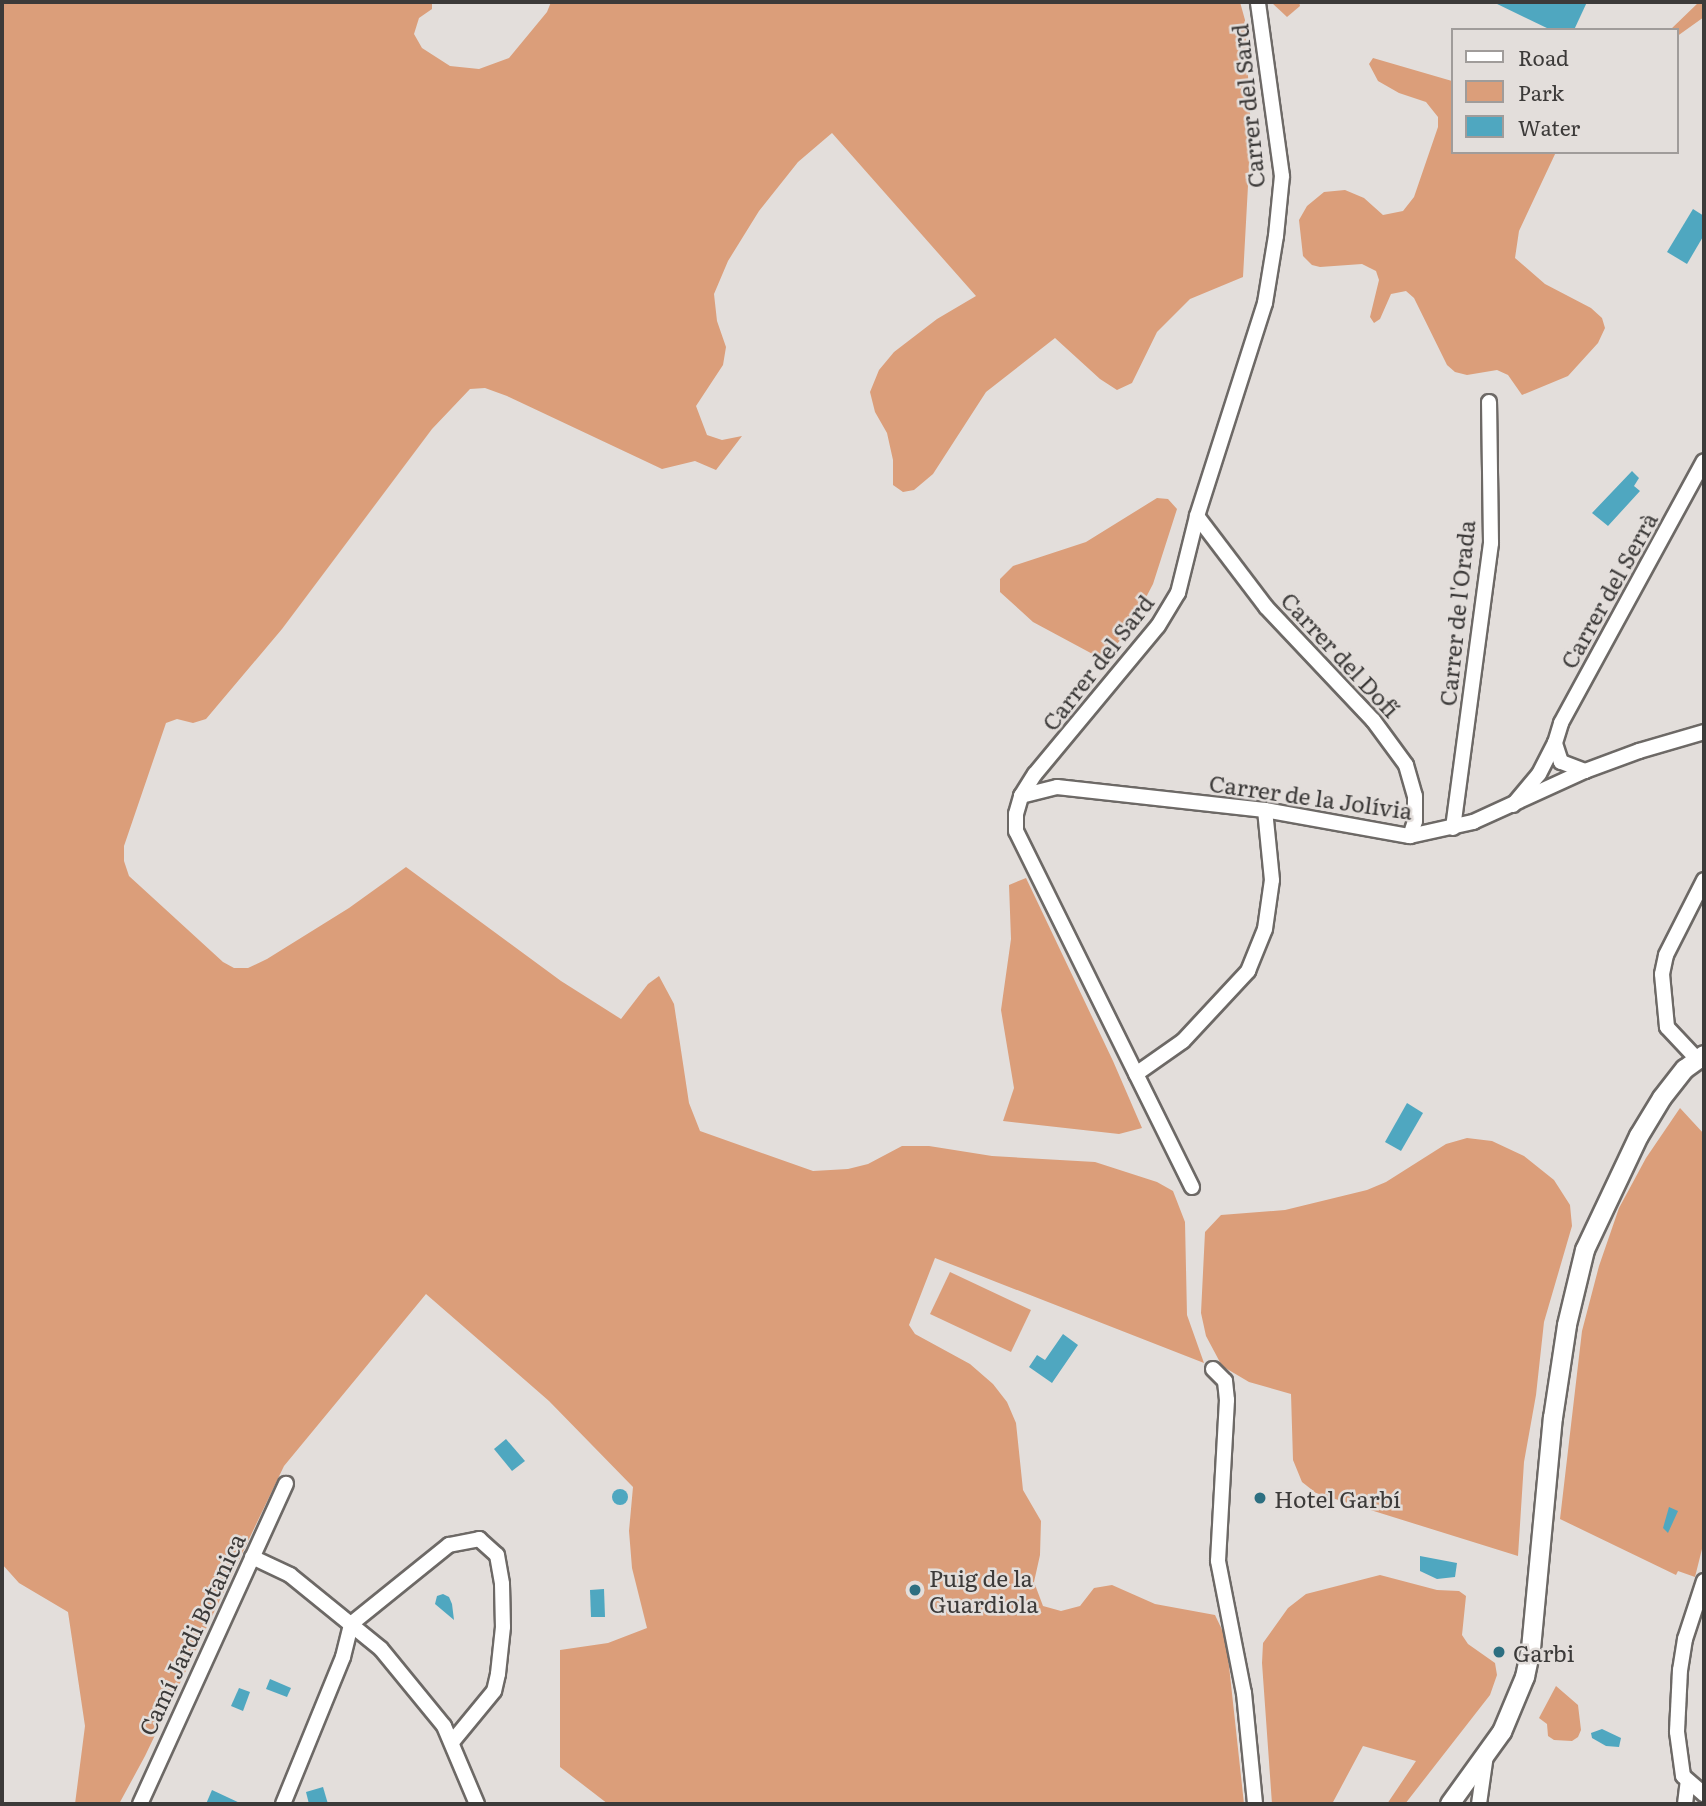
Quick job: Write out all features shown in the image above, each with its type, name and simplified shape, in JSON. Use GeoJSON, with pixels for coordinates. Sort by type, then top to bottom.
{"type":"FeatureCollection","features":[{"type":"Feature","properties":{"kind":"street","name":"Carrer del Sard"},"geometry":{"type":"LineString","coordinates":[[1021,796],[1158,626],[1178,593],[1197,516],[1265,303],[1282,176],[1258,2]]}},
{"type":"Feature","properties":{"kind":"street","name":"Carrer de l'Orada"},"geometry":{"type":"LineString","coordinates":[[1453,828],[1491,543],[1489,401]]}},
{"type":"Feature","properties":{"kind":"street","name":"Carrer del Serrà"},"geometry":{"type":"LineString","coordinates":[[1512,807],[1539,774],[1577,692],[1704,461]]}},
{"type":"Feature","properties":{"kind":"street","name":"Carrer del Dofí"},"geometry":{"type":"LineString","coordinates":[[1197,516],[1266,607],[1374,720],[1406,765],[1415,796],[1415,821],[1410,836]]}},
{"type":"Feature","properties":{"kind":"street","name":"Carrer de la Jolívia"},"geometry":{"type":"LineString","coordinates":[[1021,796],[1058,787],[1265,810],[1410,836],[1453,828],[1512,807],[1586,771],[1639,751],[1704,732]]}},
{"type":"Feature","properties":{"kind":"street"},"geometry":{"type":"LineString","coordinates":[[1555,743],[1561,762],[1586,771]]}},
{"type":"Feature","properties":{"kind":"street"},"geometry":{"type":"LineString","coordinates":[[1021,796],[1016,831],[1192,1187]]}},
{"type":"Feature","properties":{"kind":"street"},"geometry":{"type":"LineString","coordinates":[[1136,1074],[1184,1041],[1248,971],[1265,929],[1272,880],[1265,810]]}},
{"type":"Feature","properties":{"kind":"street"},"geometry":{"type":"LineString","coordinates":[[1450,1804],[1486,1755],[1510,1714],[1525,1677],[1531,1649],[1553,1418],[1567,1325],[1586,1250],[1639,1136],[1662,1097],[1700,1057],[1667,1027],[1662,974],[1666,955],[1704,880]]}},
{"type":"Feature","properties":{"kind":"street"},"geometry":{"type":"LineString","coordinates":[[1213,1369],[1225,1381],[1227,1400],[1218,1560],[1244,1693],[1255,1804]]}},
{"type":"Feature","properties":{"kind":"street","name":"Camí Jardi Botanica"},"geometry":{"type":"LineString","coordinates":[[139,1804],[286,1484]]}},
{"type":"Feature","properties":{"kind":"street"},"geometry":{"type":"LineString","coordinates":[[283,1804],[343,1657],[351,1624],[449,1545],[479,1539],[497,1555],[502,1584],[503,1627],[494,1691],[452,1742]]}},
{"type":"Feature","properties":{"kind":"street"},"geometry":{"type":"LineString","coordinates":[[252,1557],[290,1575],[381,1649],[444,1726],[477,1804]]}},
{"type":"Feature","properties":{"kind":"street"},"geometry":{"type":"LineString","coordinates":[[1704,1581],[1685,1639],[1680,1670],[1677,1740],[1681,1770],[1688,1781],[1704,1794]]}},
{"type":"Feature","properties":{"kind":"street"},"geometry":{"type":"LineString","coordinates":[[1479,1804],[1486,1755]]}},
{"type":"Feature","properties":{"kind":"street"},"geometry":{"type":"LineString","coordinates":[[1685,1804],[1688,1781]]}},
{"type":"Feature","properties":{"kind":"green space"},"geometry":{"type":"Polygon","coordinates":[[[2,2],[432,2],[432,9],[419,18],[414,34],[422,48],[450,66],[479,69],[509,58],[547,12],[551,2],[1240,2],[1245,20],[1251,131],[1243,277],[1190,299],[1157,332],[1132,383],[1117,390],[1100,379],[1055,338],[986,392],[933,474],[914,490],[903,492],[893,485],[893,460],[887,433],[875,412],[870,392],[879,370],[894,352],[937,319],[976,296],[832,133],[798,162],[759,211],[728,261],[714,294],[717,321],[726,347],[723,365],[696,406],[707,435],[722,440],[742,436],[716,470],[695,461],[662,469],[507,396],[485,388],[470,389],[432,429],[282,629],[206,719],[193,723],[177,719],[166,723],[124,846],[124,861],[129,876],[223,962],[234,968],[248,968],[267,959],[349,908],[406,867],[561,981],[621,1019],[648,984],[659,976],[674,1004],[689,1103],[700,1131],[813,1171],[848,1169],[868,1164],[902,1146],[929,1146],[992,1156],[1095,1162],[1157,1182],[1173,1191],[1185,1222],[1187,1315],[1204,1363],[935,1258],[909,1325],[915,1334],[970,1364],[993,1384],[1007,1402],[1016,1423],[1023,1490],[1041,1521],[1040,1555],[1034,1582],[1043,1606],[1061,1611],[1080,1606],[1094,1588],[1112,1585],[1155,1604],[1215,1615],[1226,1638],[1244,1804],[608,1804],[560,1767],[560,1650],[608,1643],[647,1628],[632,1568],[629,1531],[633,1487],[549,1401],[426,1294],[284,1466],[145,1756],[119,1804],[75,1804],[85,1726],[68,1612],[19,1583],[2,1564],[2,2]]]}},
{"type":"Feature","properties":{"kind":"green space"},"geometry":{"type":"Polygon","coordinates":[[[1271,2],[1299,2],[1300,6],[1287,17],[1271,2]]]}},
{"type":"Feature","properties":{"kind":"green space"},"geometry":{"type":"Polygon","coordinates":[[[1699,2],[1704,2],[1704,17],[1678,36],[1678,28],[1672,28],[1699,2]]]}},
{"type":"Feature","properties":{"kind":"green space"},"geometry":{"type":"Polygon","coordinates":[[[1373,58],[1450,80],[1450,154],[1555,154],[1519,231],[1515,258],[1545,284],[1591,308],[1602,318],[1605,328],[1598,343],[1568,376],[1522,395],[1508,375],[1497,370],[1467,375],[1455,372],[1447,365],[1414,298],[1406,291],[1391,294],[1380,319],[1374,323],[1370,317],[1379,280],[1376,271],[1362,264],[1320,267],[1312,265],[1303,256],[1299,220],[1307,206],[1324,192],[1345,190],[1364,198],[1383,215],[1403,211],[1414,197],[1438,127],[1438,117],[1426,102],[1399,93],[1378,81],[1369,64],[1373,58]]]}},
{"type":"Feature","properties":{"kind":"green space"},"geometry":{"type":"Polygon","coordinates":[[[1157,498],[1168,499],[1177,509],[1153,584],[1130,628],[1113,649],[1100,658],[1033,622],[1000,592],[1000,579],[1013,566],[1086,542],[1157,498]]]}},
{"type":"Feature","properties":{"kind":"green space"},"geometry":{"type":"Polygon","coordinates":[[[1026,878],[1142,1128],[1119,1134],[1003,1121],[1014,1088],[1001,1010],[1011,939],[1009,885],[1026,878]]]}},
{"type":"Feature","properties":{"kind":"green space"},"geometry":{"type":"Polygon","coordinates":[[[1680,1108],[1704,1134],[1704,1541],[1695,1577],[1678,1571],[1676,1575],[1560,1519],[1582,1331],[1599,1266],[1619,1208],[1646,1158],[1680,1108]]]}},
{"type":"Feature","properties":{"kind":"green space"},"geometry":{"type":"Polygon","coordinates":[[[1467,1138],[1492,1141],[1524,1156],[1554,1180],[1570,1205],[1572,1226],[1544,1322],[1536,1395],[1524,1462],[1518,1556],[1316,1493],[1302,1482],[1293,1460],[1291,1394],[1249,1382],[1222,1366],[1206,1336],[1201,1313],[1205,1232],[1221,1215],[1285,1210],[1367,1190],[1386,1182],[1446,1144],[1467,1138]]]}},
{"type":"Feature","properties":{"kind":"green space"},"geometry":{"type":"Polygon","coordinates":[[[950,1272],[1031,1310],[1011,1352],[930,1314],[950,1272]]]}},
{"type":"Feature","properties":{"kind":"green space"},"geometry":{"type":"Polygon","coordinates":[[[1380,1575],[1437,1590],[1459,1591],[1466,1596],[1462,1635],[1468,1644],[1495,1663],[1497,1675],[1490,1695],[1405,1804],[1387,1804],[1416,1761],[1363,1746],[1332,1804],[1272,1804],[1262,1663],[1263,1643],[1288,1608],[1306,1594],[1380,1575]]]}},
{"type":"Feature","properties":{"kind":"green space"},"geometry":{"type":"Polygon","coordinates":[[[1556,1686],[1578,1705],[1581,1730],[1578,1737],[1572,1741],[1554,1740],[1548,1736],[1547,1724],[1539,1718],[1556,1686]]]}},
{"type":"Feature","properties":{"kind":"water"},"geometry":{"type":"Polygon","coordinates":[[[1493,2],[1587,2],[1575,28],[1547,28],[1493,2]]]}},
{"type":"Feature","properties":{"kind":"water"},"geometry":{"type":"Polygon","coordinates":[[[1693,209],[1704,216],[1704,235],[1687,264],[1667,252],[1693,209]]]}},
{"type":"Feature","properties":{"kind":"water"},"geometry":{"type":"Polygon","coordinates":[[[1632,471],[1639,478],[1634,486],[1640,491],[1608,526],[1592,513],[1632,471]]]}},
{"type":"Feature","properties":{"kind":"water"},"geometry":{"type":"Polygon","coordinates":[[[1407,1103],[1423,1113],[1401,1151],[1385,1142],[1407,1103]]]}},
{"type":"Feature","properties":{"kind":"water"},"geometry":{"type":"Polygon","coordinates":[[[1063,1334],[1078,1345],[1052,1383],[1029,1367],[1037,1355],[1045,1360],[1063,1334]]]}},
{"type":"Feature","properties":{"kind":"water"},"geometry":{"type":"Polygon","coordinates":[[[506,1439],[525,1461],[512,1471],[494,1449],[506,1439]]]}},
{"type":"Feature","properties":{"kind":"water"},"geometry":{"type":"Polygon","coordinates":[[[617,1489],[623,1489],[628,1497],[626,1503],[617,1505],[612,1500],[612,1494],[617,1489]]]}},
{"type":"Feature","properties":{"kind":"water"},"geometry":{"type":"Polygon","coordinates":[[[1669,1507],[1678,1511],[1668,1533],[1663,1528],[1669,1507]]]}},
{"type":"Feature","properties":{"kind":"water"},"geometry":{"type":"Polygon","coordinates":[[[1420,1556],[1457,1563],[1455,1577],[1437,1579],[1420,1571],[1420,1556]]]}},
{"type":"Feature","properties":{"kind":"water"},"geometry":{"type":"Polygon","coordinates":[[[604,1589],[605,1617],[591,1617],[590,1590],[604,1589]]]}},
{"type":"Feature","properties":{"kind":"water"},"geometry":{"type":"Polygon","coordinates":[[[443,1594],[449,1597],[452,1604],[454,1620],[435,1604],[437,1596],[443,1594]]]}},
{"type":"Feature","properties":{"kind":"water"},"geometry":{"type":"Polygon","coordinates":[[[270,1679],[291,1688],[287,1697],[266,1689],[270,1679]]]}},
{"type":"Feature","properties":{"kind":"water"},"geometry":{"type":"Polygon","coordinates":[[[239,1688],[250,1692],[243,1711],[231,1706],[239,1688]]]}},
{"type":"Feature","properties":{"kind":"water"},"geometry":{"type":"Polygon","coordinates":[[[1602,1729],[1621,1738],[1619,1747],[1606,1746],[1592,1738],[1591,1733],[1602,1729]]]}},
{"type":"Feature","properties":{"kind":"water"},"geometry":{"type":"Polygon","coordinates":[[[323,1787],[328,1804],[309,1804],[306,1792],[323,1787]]]}},
{"type":"Feature","properties":{"kind":"water"},"geometry":{"type":"Polygon","coordinates":[[[212,1790],[242,1804],[206,1804],[212,1790]]]}},
{"type":"Feature","properties":{"kind":"place","name":"Hotel Garbí"},"geometry":{"type":"Point","coordinates":[1260,1498]}},
{"type":"Feature","properties":{"kind":"place","name":"Puig de la Guardiola"},"geometry":{"type":"Point","coordinates":[915,1590]}},
{"type":"Feature","properties":{"kind":"place","name":"Garbi"},"geometry":{"type":"Point","coordinates":[1499,1652]}}]}
